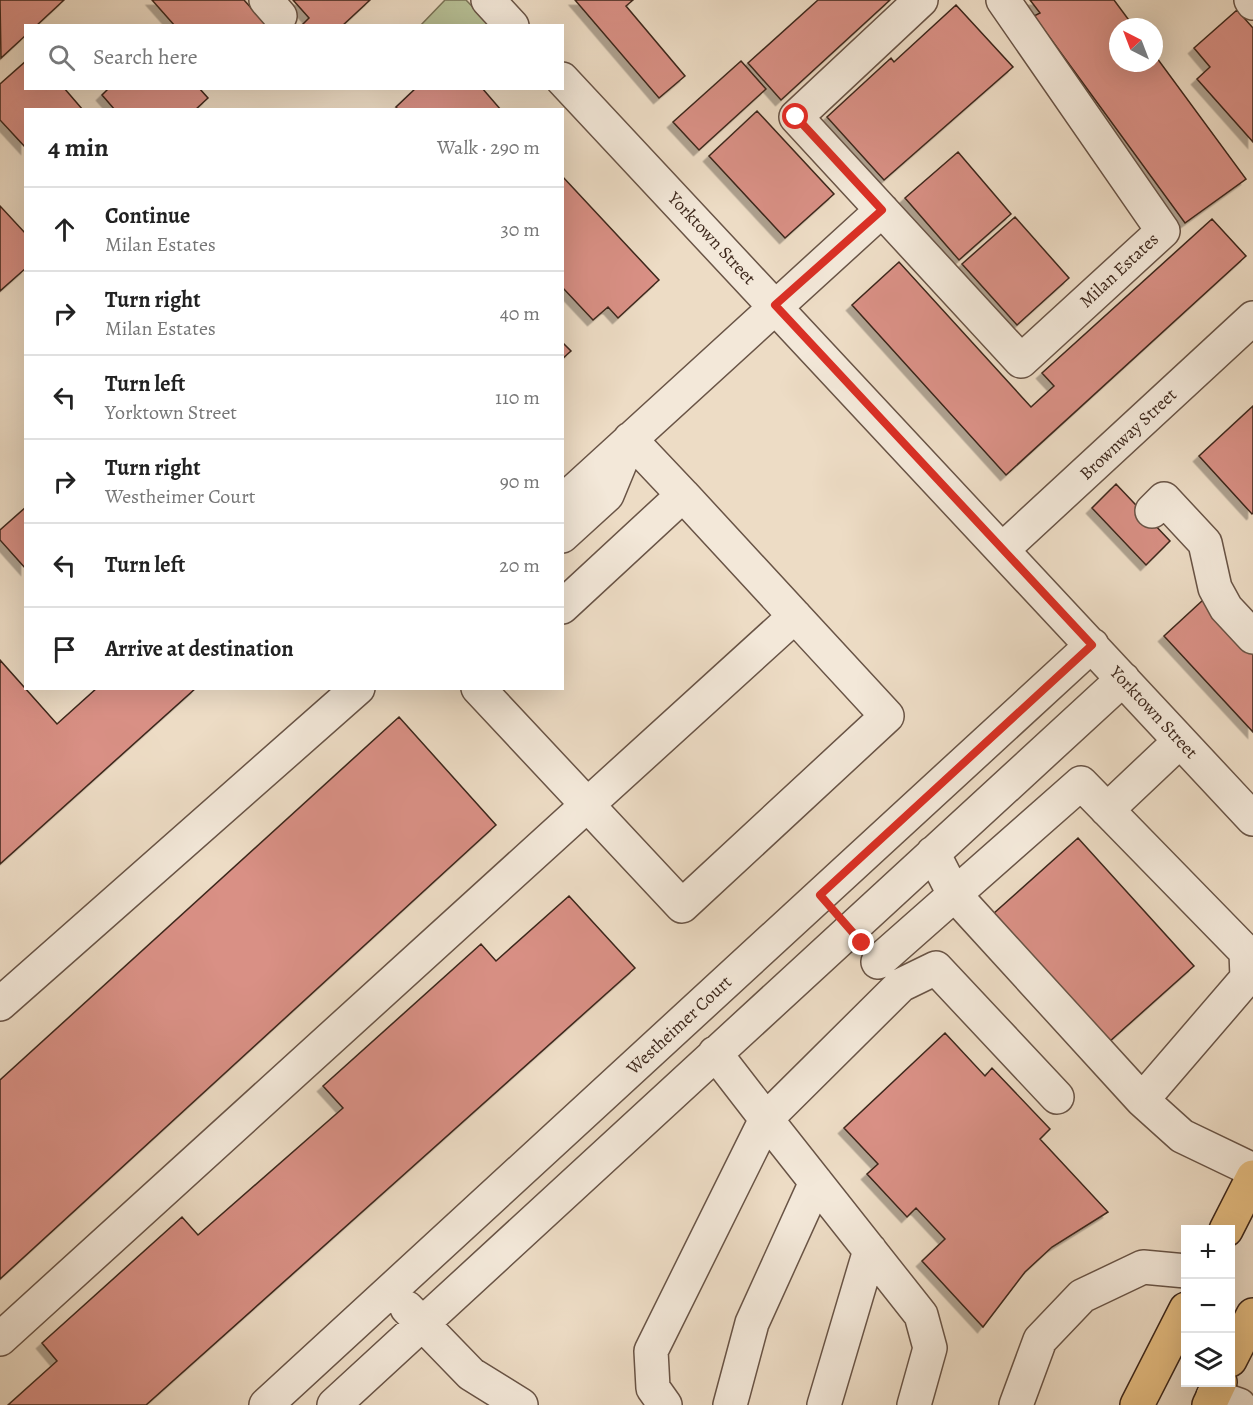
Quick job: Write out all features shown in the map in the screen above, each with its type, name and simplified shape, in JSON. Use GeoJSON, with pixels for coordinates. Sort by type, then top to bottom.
{"type":"FeatureCollection","features":[{"type":"Feature","properties":{"kind":"main road"},"geometry":{"type":"LineString","coordinates":[[1229,1225],[1253,1177]]}},
{"type":"Feature","properties":{"kind":"main road"},"geometry":{"type":"LineString","coordinates":[[1235,1350],[1253,1315]]}},
{"type":"Feature","properties":{"kind":"main road"},"geometry":{"type":"LineString","coordinates":[[1137,1405],[1181,1318]]}},
{"type":"Feature","properties":{"kind":"main road"},"geometry":{"type":"LineString","coordinates":[[1160,1405],[1167,1346]]}},
{"type":"Feature","properties":{"kind":"street"},"geometry":{"type":"LineString","coordinates":[[488,0],[510,24]]}},
{"type":"Feature","properties":{"kind":"street","name":"Milan Estates"},"geometry":{"type":"LineString","coordinates":[[921,0],[796,117],[1021,361],[1163,231],[1003,0]]}},
{"type":"Feature","properties":{"kind":"street","name":"Yorktown Street"},"geometry":{"type":"LineString","coordinates":[[564,81],[1253,819]]}},
{"type":"Feature","properties":{"kind":"street"},"geometry":{"type":"LineString","coordinates":[[564,500],[775,305],[882,210]]}},
{"type":"Feature","properties":{"kind":"street","name":"Brownway Street"},"geometry":{"type":"LineString","coordinates":[[1003,549],[1253,318]]}},
{"type":"Feature","properties":{"kind":"street"},"geometry":{"type":"LineString","coordinates":[[480,690],[682,906],[886,716],[630,439]]}},
{"type":"Feature","properties":{"kind":"street"},"geometry":{"type":"LineString","coordinates":[[564,534],[607,495],[630,439]]}},
{"type":"Feature","properties":{"kind":"street"},"geometry":{"type":"LineString","coordinates":[[564,605],[683,495]]}},
{"type":"Feature","properties":{"kind":"street"},"geometry":{"type":"LineString","coordinates":[[1152,511],[1164,499],[1206,543],[1215,588],[1226,608],[1253,637]]}},
{"type":"Feature","properties":{"kind":"street"},"geometry":{"type":"LineString","coordinates":[[0,1339],[589,806],[795,616]]}},
{"type":"Feature","properties":{"kind":"street","name":"Westheimer Court"},"geometry":{"type":"LineString","coordinates":[[266,1405],[1092,645]]}},
{"type":"Feature","properties":{"kind":"street"},"geometry":{"type":"LineString","coordinates":[[334,1405],[1122,679]]}},
{"type":"Feature","properties":{"kind":"street"},"geometry":{"type":"LineString","coordinates":[[0,1004],[356,690]]}},
{"type":"Feature","properties":{"kind":"street"},"geometry":{"type":"LineString","coordinates":[[1107,810],[1180,741]]}},
{"type":"Feature","properties":{"kind":"street"},"geometry":{"type":"LineString","coordinates":[[1050,746],[1081,783],[1246,952],[1247,978],[1142,1100]]}},
{"type":"Feature","properties":{"kind":"street"},"geometry":{"type":"LineString","coordinates":[[665,1405],[653,1388],[651,1352],[766,1119],[890,974],[954,894],[1081,783]]}},
{"type":"Feature","properties":{"kind":"street"},"geometry":{"type":"LineString","coordinates":[[933,853],[954,894],[1142,1100],[1182,1136],[1253,1170]]}},
{"type":"Feature","properties":{"kind":"street"},"geometry":{"type":"LineString","coordinates":[[820,895],[890,974]]}},
{"type":"Feature","properties":{"kind":"street"},"geometry":{"type":"LineString","coordinates":[[890,974],[936,968],[1057,1097]]}},
{"type":"Feature","properties":{"kind":"street"},"geometry":{"type":"LineString","coordinates":[[715,1053],[921,1315],[930,1348],[914,1405]]}},
{"type":"Feature","properties":{"kind":"street"},"geometry":{"type":"LineString","coordinates":[[730,1405],[752,1323],[816,1182]]}},
{"type":"Feature","properties":{"kind":"street"},"geometry":{"type":"LineString","coordinates":[[824,1405],[870,1250]]}},
{"type":"Feature","properties":{"kind":"street"},"geometry":{"type":"LineString","coordinates":[[1016,1405],[1040,1340],[1082,1296],[1143,1267],[1181,1271]]}},
{"type":"Feature","properties":{"kind":"street"},"geometry":{"type":"LineString","coordinates":[[391,1291],[471,1374],[521,1405]]}},
{"type":"Feature","properties":{"kind":"green space"},"geometry":{"type":"Polygon","coordinates":[[[445,0],[466,0],[489,24],[422,24],[445,0]]]}},
{"type":"Feature","properties":{"kind":"building"},"geometry":{"type":"Polygon","coordinates":[[[0,0],[64,0],[38,24],[24,24],[24,37],[1,58],[0,0]]]}},
{"type":"Feature","properties":{"kind":"building"},"geometry":{"type":"Polygon","coordinates":[[[152,0],[244,0],[265,24],[173,24],[152,0]]]}},
{"type":"Feature","properties":{"kind":"building"},"geometry":{"type":"Polygon","coordinates":[[[293,0],[370,0],[344,24],[303,24],[309,18],[293,0]]]}},
{"type":"Feature","properties":{"kind":"building"},"geometry":{"type":"Polygon","coordinates":[[[575,0],[633,0],[626,6],[685,76],[659,98],[575,0]]]}},
{"type":"Feature","properties":{"kind":"building"},"geometry":{"type":"Polygon","coordinates":[[[818,0],[890,0],[781,100],[748,63],[818,0]]]}},
{"type":"Feature","properties":{"kind":"building"},"geometry":{"type":"Polygon","coordinates":[[[1030,0],[1114,0],[1127,18],[1109,18],[1109,72],[1163,72],[1163,66],[1246,179],[1185,223],[1034,16],[1040,13],[1030,0]]]}},
{"type":"Feature","properties":{"kind":"building"},"geometry":{"type":"Polygon","coordinates":[[[956,5],[1013,67],[884,180],[827,117],[891,58],[894,62],[956,5]]]}},
{"type":"Feature","properties":{"kind":"building"},"geometry":{"type":"Polygon","coordinates":[[[1237,10],[1253,28],[1253,142],[1197,79],[1210,67],[1194,48],[1237,10]]]}},
{"type":"Feature","properties":{"kind":"building"},"geometry":{"type":"Polygon","coordinates":[[[741,61],[766,89],[699,150],[673,122],[741,61]]]}},
{"type":"Feature","properties":{"kind":"building"},"geometry":{"type":"Polygon","coordinates":[[[24,63],[24,90],[66,90],[81,108],[24,108],[24,146],[0,120],[0,84],[24,63]]]}},
{"type":"Feature","properties":{"kind":"building"},"geometry":{"type":"Polygon","coordinates":[[[107,90],[201,90],[208,98],[197,108],[113,108],[102,95],[107,90]]]}},
{"type":"Feature","properties":{"kind":"building"},"geometry":{"type":"Polygon","coordinates":[[[414,90],[484,90],[499,108],[397,108],[414,90]]]}},
{"type":"Feature","properties":{"kind":"building"},"geometry":{"type":"Polygon","coordinates":[[[757,111],[834,194],[785,238],[709,156],[757,111]]]}},
{"type":"Feature","properties":{"kind":"building"},"geometry":{"type":"Polygon","coordinates":[[[958,152],[1011,214],[959,260],[905,198],[958,152]]]}},
{"type":"Feature","properties":{"kind":"building"},"geometry":{"type":"Polygon","coordinates":[[[564,178],[659,280],[618,318],[608,307],[593,320],[564,289],[564,178]]]}},
{"type":"Feature","properties":{"kind":"building"},"geometry":{"type":"Polygon","coordinates":[[[0,206],[24,232],[24,270],[0,291],[0,206]]]}},
{"type":"Feature","properties":{"kind":"building"},"geometry":{"type":"Polygon","coordinates":[[[1015,217],[1069,278],[1017,325],[962,264],[1015,217]]]}},
{"type":"Feature","properties":{"kind":"building"},"geometry":{"type":"Polygon","coordinates":[[[1212,219],[1246,256],[1006,475],[852,305],[899,262],[1031,407],[1054,386],[1042,373],[1212,219]]]}},
{"type":"Feature","properties":{"kind":"building"},"geometry":{"type":"Polygon","coordinates":[[[564,344],[571,351],[564,357],[564,344]]]}},
{"type":"Feature","properties":{"kind":"building"},"geometry":{"type":"Polygon","coordinates":[[[1253,406],[1253,513],[1252,514],[1199,456],[1253,406]]]}},
{"type":"Feature","properties":{"kind":"building"},"geometry":{"type":"Polygon","coordinates":[[[1116,484],[1170,541],[1146,565],[1092,508],[1116,484]]]}},
{"type":"Feature","properties":{"kind":"building"},"geometry":{"type":"Polygon","coordinates":[[[24,509],[24,567],[0,540],[0,530],[24,509]]]}},
{"type":"Feature","properties":{"kind":"building"},"geometry":{"type":"Polygon","coordinates":[[[1203,600],[1253,654],[1253,732],[1164,636],[1203,600]]]}},
{"type":"Feature","properties":{"kind":"building"},"geometry":{"type":"Polygon","coordinates":[[[0,660],[24,687],[24,690],[27,690],[57,724],[95,690],[194,690],[0,864],[0,660]]]}},
{"type":"Feature","properties":{"kind":"building"},"geometry":{"type":"Polygon","coordinates":[[[399,717],[496,825],[0,1279],[0,1080],[399,717]]]}},
{"type":"Feature","properties":{"kind":"building"},"geometry":{"type":"Polygon","coordinates":[[[1078,838],[1194,966],[1109,1042],[993,914],[1078,838]]]}},
{"type":"Feature","properties":{"kind":"building"},"geometry":{"type":"Polygon","coordinates":[[[569,896],[635,968],[146,1405],[8,1405],[57,1361],[42,1343],[182,1217],[198,1235],[343,1108],[323,1086],[481,944],[496,961],[569,896]]]}},
{"type":"Feature","properties":{"kind":"building"},"geometry":{"type":"Polygon","coordinates":[[[945,1033],[985,1076],[992,1068],[1050,1129],[1040,1139],[1108,1212],[1052,1247],[1025,1272],[983,1327],[922,1261],[945,1239],[916,1208],[907,1217],[867,1174],[878,1164],[844,1128],[945,1033]]]}},
{"type":"Feature","properties":{"kind":"route"},"geometry":{"type":"LineString","coordinates":[[796,117],[882,210],[775,305],[1092,645],[820,895],[862,943]]}}]}
